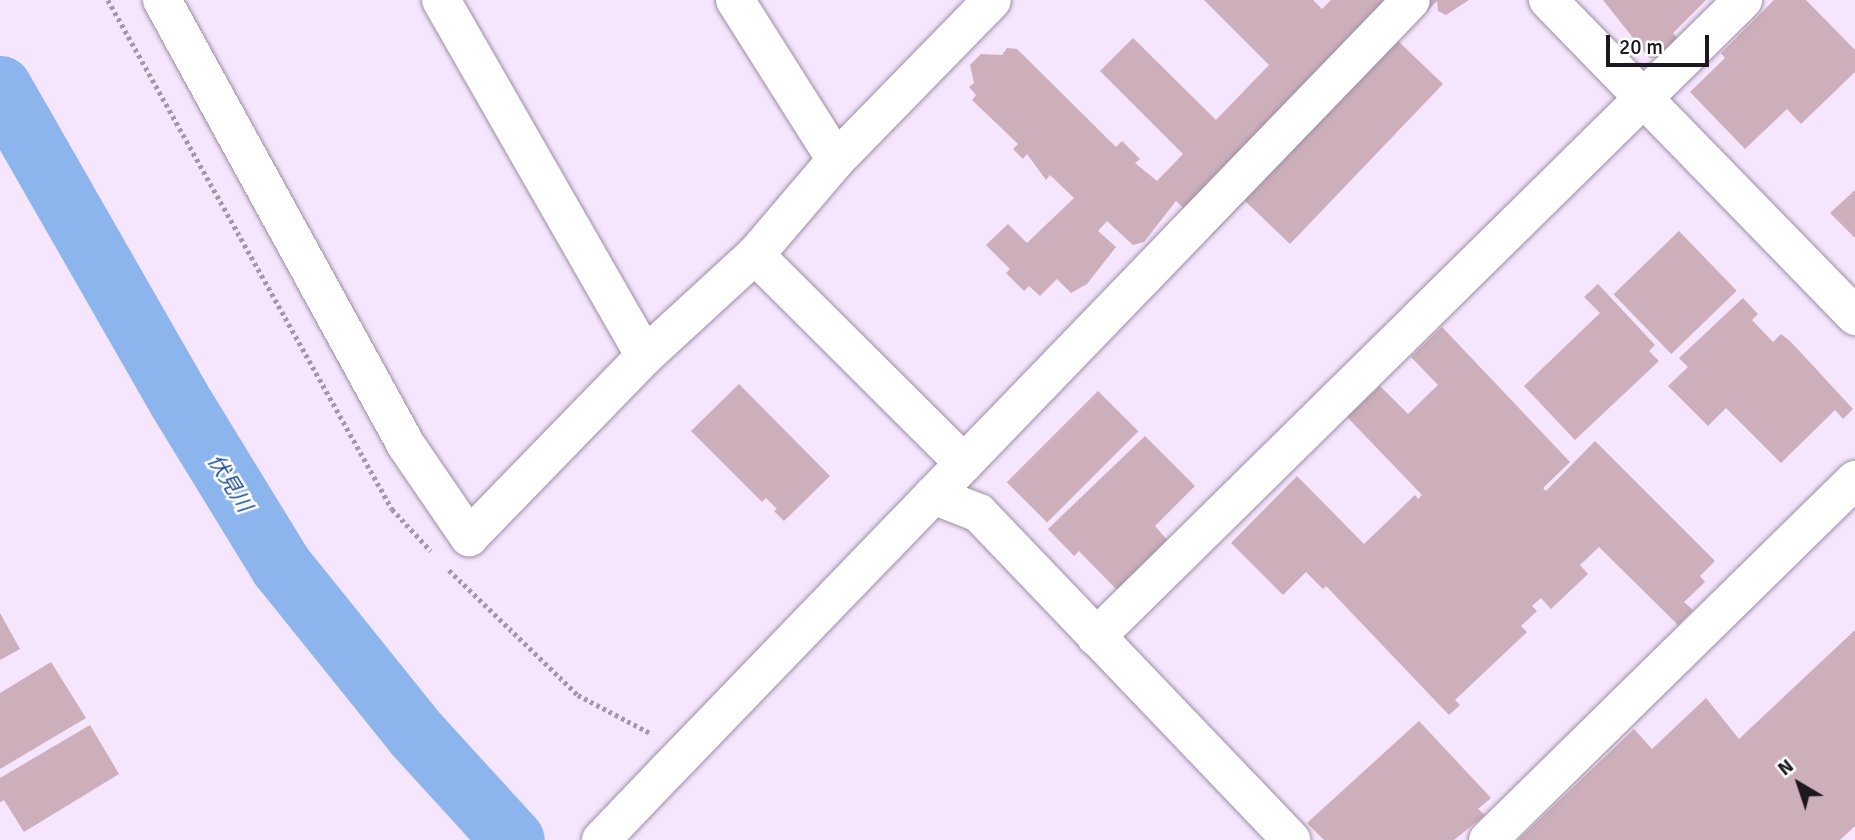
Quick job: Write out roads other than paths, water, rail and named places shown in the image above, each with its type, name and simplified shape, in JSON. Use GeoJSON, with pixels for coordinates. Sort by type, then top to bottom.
{"type":"FeatureCollection","features":[{"type":"Feature","properties":{"kind":"street"},"geometry":{"type":"LineString","coordinates":[[162,0],[406,445],[469,537],[645,356],[755,255],[836,160],[992,0]]}},
{"type":"Feature","properties":{"kind":"street"},"geometry":{"type":"LineString","coordinates":[[441,0],[645,356]]}},
{"type":"Feature","properties":{"kind":"street"},"geometry":{"type":"LineString","coordinates":[[735,0],[836,160]]}},
{"type":"Feature","properties":{"kind":"street"},"geometry":{"type":"LineString","coordinates":[[601,840],[1411,0]]}},
{"type":"Feature","properties":{"kind":"street"},"geometry":{"type":"LineString","coordinates":[[1548,0],[1855,316]]}},
{"type":"Feature","properties":{"kind":"street"},"geometry":{"type":"LineString","coordinates":[[1096,637],[1743,0]]}},
{"type":"Feature","properties":{"kind":"street"},"geometry":{"type":"LineString","coordinates":[[755,255],[964,463]]}},
{"type":"Feature","properties":{"kind":"street"},"geometry":{"type":"LineString","coordinates":[[1488,840],[1855,480]]}},
{"type":"Feature","properties":{"kind":"street"},"geometry":{"type":"LineString","coordinates":[[933,495],[979,513],[1291,840]]}},
{"type":"Feature","properties":{"kind":"waterway","name":"伏見川"},"geometry":{"type":"LineString","coordinates":[[0,87],[178,398],[281,566],[417,735],[513,840]]}}]}
